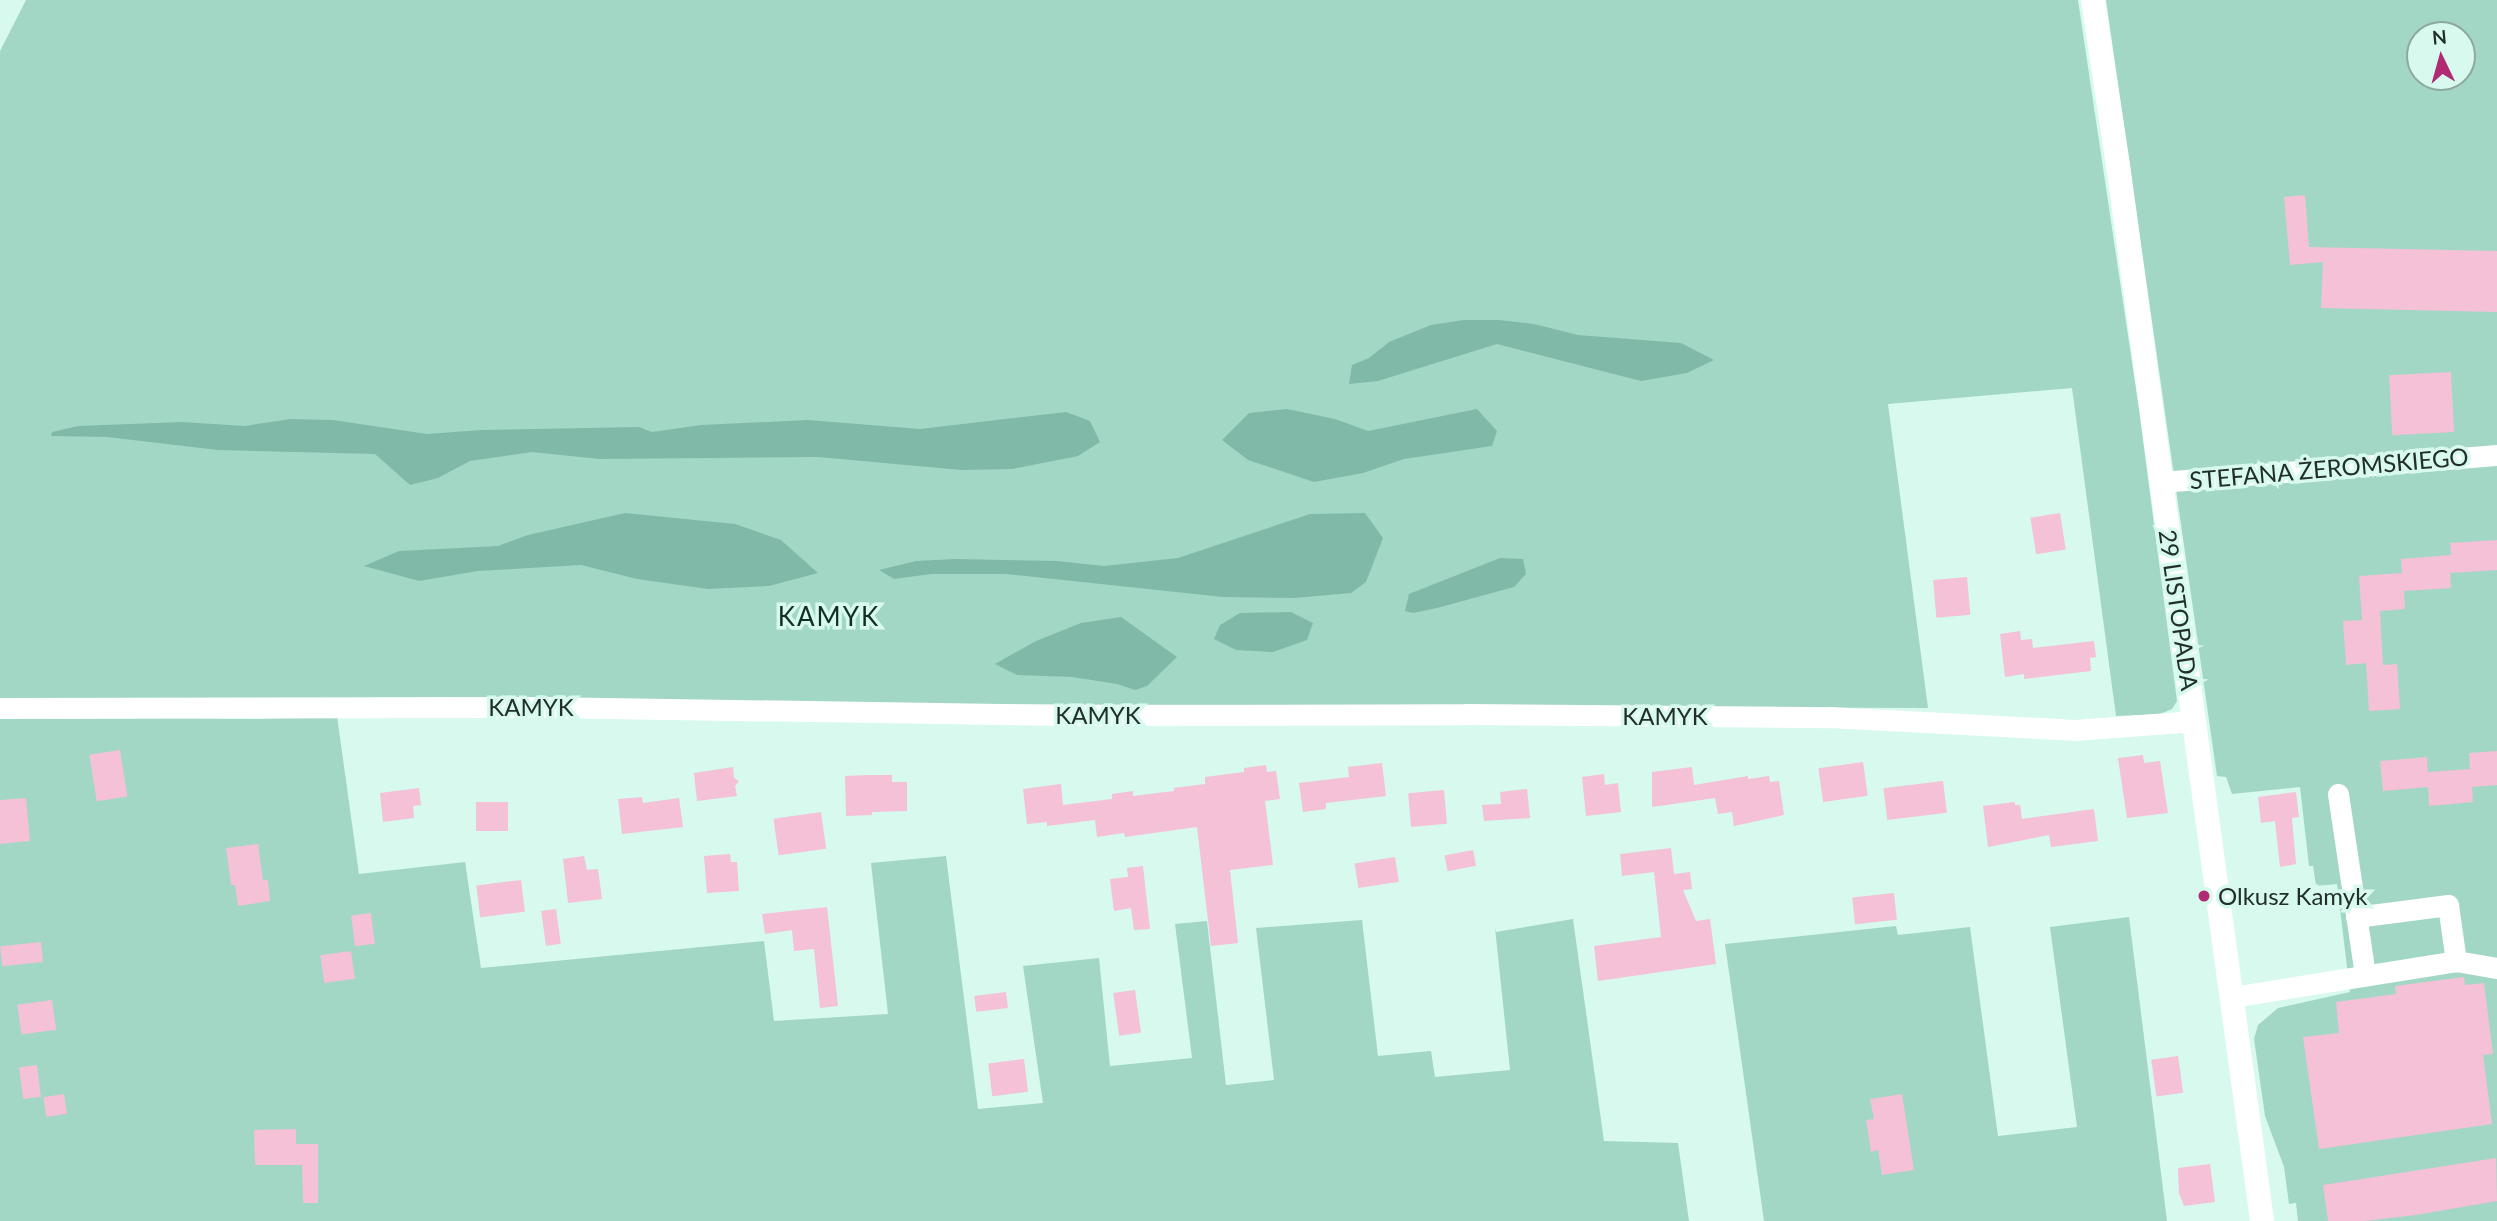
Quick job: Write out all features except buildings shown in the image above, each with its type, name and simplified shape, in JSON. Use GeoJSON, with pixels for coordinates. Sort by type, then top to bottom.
{"type":"FeatureCollection","features":[{"type":"Feature","properties":{"kind":"street","name":"29 LISTOPADA"},"geometry":{"type":"LineString","coordinates":[[2093,0],[2195,721],[2262,1221]]}},
{"type":"Feature","properties":{"kind":"street","name":"STEFANA ŻEROMSKIEGO"},"geometry":{"type":"LineString","coordinates":[[2161,482],[2497,455]]}},
{"type":"Feature","properties":{"kind":"street","name":"KAMYK"},"geometry":{"type":"LineString","coordinates":[[0,708],[263,710],[541,706],[1070,715],[1467,713],[1829,717],[2075,730],[2195,721]]}},
{"type":"Feature","properties":{"kind":"street"},"geometry":{"type":"LineString","coordinates":[[2338,794],[2365,975]]}},
{"type":"Feature","properties":{"kind":"street"},"geometry":{"type":"LineString","coordinates":[[2356,917],[2448,905],[2456,961]]}},
{"type":"Feature","properties":{"kind":"street"},"geometry":{"type":"LineString","coordinates":[[2232,997],[2456,961],[2497,968]]}},
{"type":"Feature","properties":{"kind":"green space"},"geometry":{"type":"Polygon","coordinates":[[[26,0],[2078,0],[2139,409],[2177,701],[2172,709],[2160,714],[2116,716],[2072,388],[1888,404],[1928,708],[0,700],[0,51],[26,0]]]}},
{"type":"Feature","properties":{"kind":"green space"},"geometry":{"type":"Polygon","coordinates":[[[2106,0],[2497,0],[2497,1221],[2298,1221],[2296,1203],[2289,1204],[2284,1167],[2265,1116],[2254,1039],[2258,1025],[2278,1008],[2350,992],[2337,884],[2316,886],[2313,866],[2309,866],[2300,787],[2232,794],[2226,777],[2217,776],[2106,0]]]}},
{"type":"Feature","properties":{"kind":"green space"},"geometry":{"type":"Polygon","coordinates":[[[1464,320],[1499,320],[1534,324],[1578,335],[1681,343],[1714,360],[1687,373],[1641,381],[1497,344],[1378,381],[1349,384],[1352,365],[1369,358],[1389,342],[1431,325],[1464,320]]]}},
{"type":"Feature","properties":{"kind":"green space"},"geometry":{"type":"Polygon","coordinates":[[[1287,409],[1335,419],[1368,431],[1477,409],[1497,431],[1492,446],[1404,459],[1363,473],[1314,482],[1248,460],[1222,440],[1249,413],[1287,409]]]}},
{"type":"Feature","properties":{"kind":"green space"},"geometry":{"type":"Polygon","coordinates":[[[1066,412],[1090,421],[1100,442],[1078,456],[1012,469],[961,470],[818,457],[599,459],[532,452],[470,461],[438,478],[410,485],[375,454],[218,450],[107,437],[51,436],[52,432],[78,426],[182,422],[245,426],[290,419],[333,420],[427,434],[481,430],[639,427],[652,432],[701,425],[808,420],[920,429],[1066,412]]]}},
{"type":"Feature","properties":{"kind":"green space"},"geometry":{"type":"Polygon","coordinates":[[[625,513],[735,524],[781,540],[818,573],[769,586],[708,589],[637,579],[581,565],[478,571],[419,581],[364,566],[399,551],[498,546],[528,535],[625,513]]]}},
{"type":"Feature","properties":{"kind":"green space"},"geometry":{"type":"Polygon","coordinates":[[[1365,513],[1383,538],[1366,582],[1351,593],[1295,598],[1223,597],[1006,574],[931,574],[894,579],[879,570],[916,561],[955,559],[1057,561],[1104,566],[1178,558],[1310,514],[1365,513]]]}},
{"type":"Feature","properties":{"kind":"green space"},"geometry":{"type":"Polygon","coordinates":[[[1500,558],[1523,559],[1526,574],[1514,587],[1437,608],[1413,613],[1405,611],[1409,594],[1500,558]]]}},
{"type":"Feature","properties":{"kind":"green space"},"geometry":{"type":"Polygon","coordinates":[[[1291,612],[1313,623],[1307,640],[1273,652],[1236,650],[1214,639],[1220,625],[1240,613],[1291,612]]]}},
{"type":"Feature","properties":{"kind":"green space"},"geometry":{"type":"Polygon","coordinates":[[[1121,617],[1177,657],[1147,686],[1135,690],[1117,684],[1072,677],[1017,675],[995,664],[1036,641],[1081,623],[1121,617]]]}},
{"type":"Feature","properties":{"kind":"green space"},"geometry":{"type":"Polygon","coordinates":[[[337,716],[359,874],[465,862],[481,968],[764,941],[774,1021],[888,1014],[871,863],[946,856],[978,1109],[1043,1103],[1023,966],[1099,958],[1110,1066],[1192,1058],[1175,924],[1207,921],[1226,1085],[1274,1080],[1256,928],[1362,920],[1378,1056],[1431,1051],[1435,1077],[1510,1070],[1495,928],[1496,932],[1573,919],[1604,1141],[1678,1143],[1689,1221],[0,1221],[0,718],[260,719],[337,716]]]}},
{"type":"Feature","properties":{"kind":"green space"},"geometry":{"type":"Polygon","coordinates":[[[2129,917],[2167,1221],[1764,1221],[1725,944],[1896,926],[1898,935],[1970,927],[1998,1136],[2077,1127],[2050,927],[2129,917]]]}},
{"type":"Feature","properties":{"kind":"place","name":"Olkusz Kamyk"},"geometry":{"type":"Point","coordinates":[2204,896]}},
{"type":"Feature","properties":{"kind":"district","name":"KAMYK"},"geometry":{"type":"Point","coordinates":[829,617]}}]}
